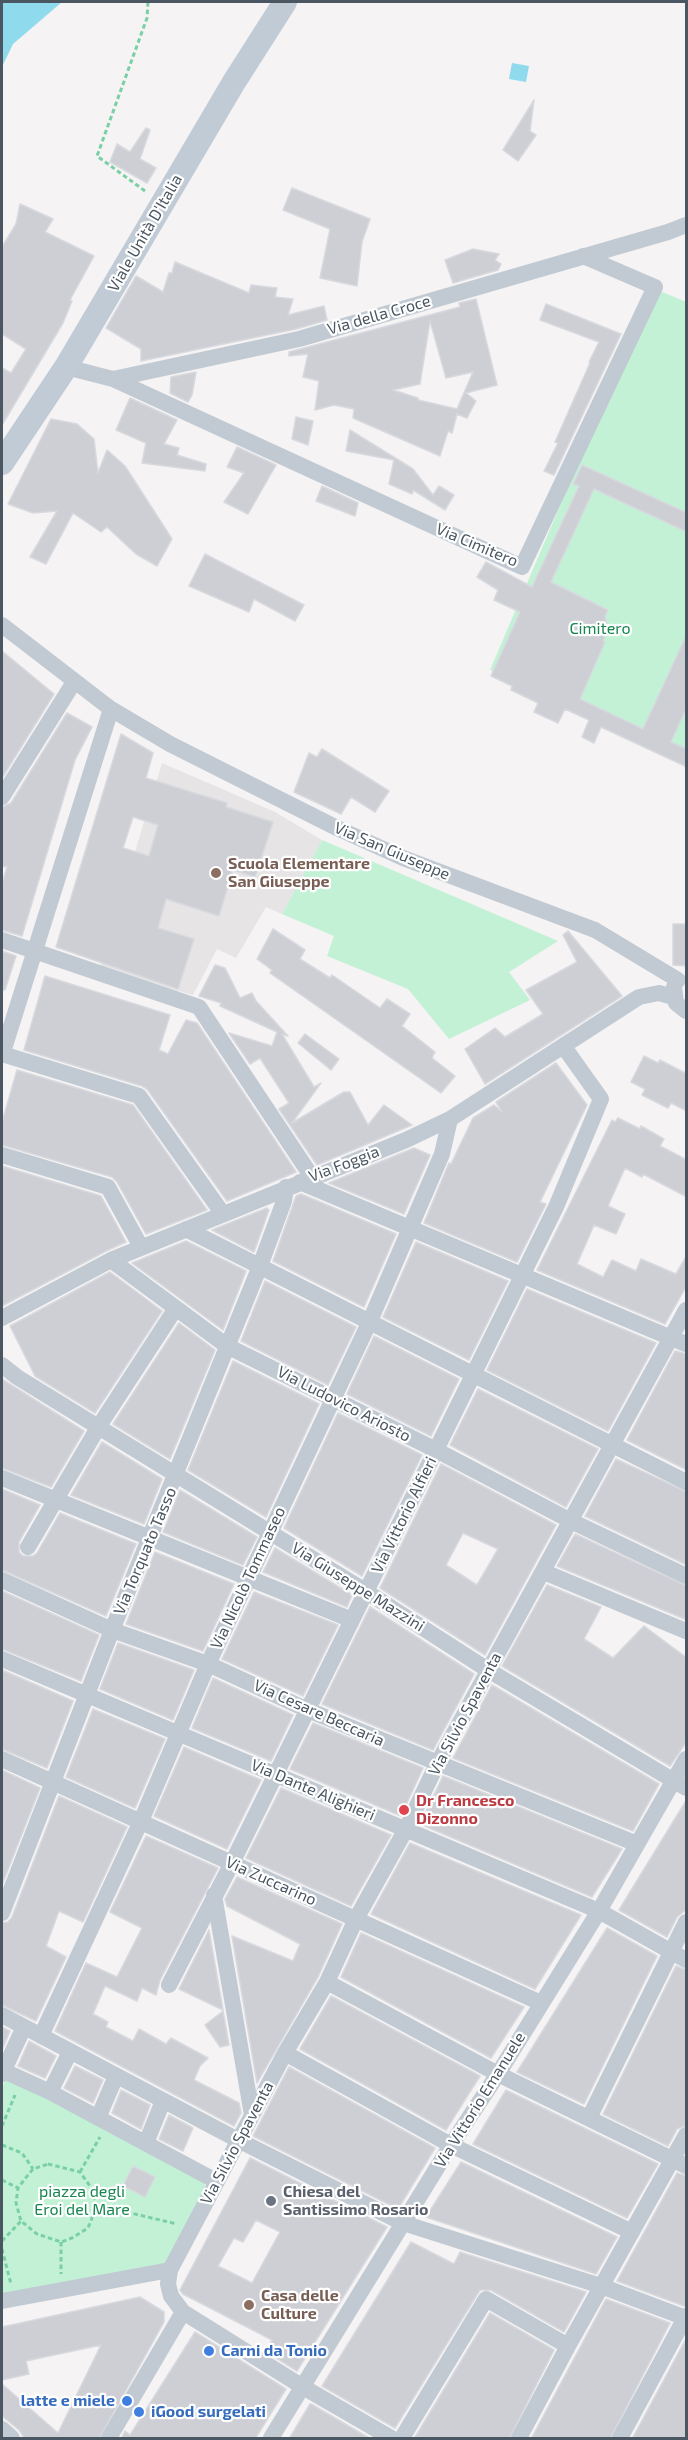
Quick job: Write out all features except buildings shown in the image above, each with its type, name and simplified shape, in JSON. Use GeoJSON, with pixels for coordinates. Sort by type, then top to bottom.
{"type":"FeatureCollection","features":[{"type":"Feature","properties":{"kind":"street","name":"Viale Unità D'Italia"},"geometry":{"type":"LineString","coordinates":[[2,463],[66,367],[234,82],[285,2]]}},
{"type":"Feature","properties":{"kind":"street","name":"Via della Croce"},"geometry":{"type":"LineString","coordinates":[[66,367],[113,379],[298,339],[687,225]]}},
{"type":"Feature","properties":{"kind":"street","name":"Via Cimitero"},"geometry":{"type":"LineString","coordinates":[[113,379],[522,567],[655,286],[583,256]]}},
{"type":"Feature","properties":{"kind":"street","name":"Via San Giuseppe"},"geometry":{"type":"LineString","coordinates":[[2,625],[111,709],[170,744],[337,828],[403,858],[595,930],[682,977],[674,985],[673,998]]}},
{"type":"Feature","properties":{"kind":"street"},"geometry":{"type":"LineString","coordinates":[[2,797],[74,682]]}},
{"type":"Feature","properties":{"kind":"street"},"geometry":{"type":"LineString","coordinates":[[111,709],[2,1055],[139,1096],[222,1214]]}},
{"type":"Feature","properties":{"kind":"street"},"geometry":{"type":"LineString","coordinates":[[2,940],[200,1007],[299,1182],[679,1341]]}},
{"type":"Feature","properties":{"kind":"street","name":"Via Foggia"},"geometry":{"type":"LineString","coordinates":[[2,1317],[111,1260],[406,1140],[450,1119],[639,997],[659,993],[673,998]]}},
{"type":"Feature","properties":{"kind":"street"},"geometry":{"type":"LineString","coordinates":[[673,998],[680,1008],[687,1011]]}},
{"type":"Feature","properties":{"kind":"street","name":"Via Vittorio Alfieri"},"geometry":{"type":"LineString","coordinates":[[169,1985],[367,1592],[556,1207],[601,1099],[564,1047]]}},
{"type":"Feature","properties":{"kind":"street","name":"Via Nicolò Tommaseo"},"geometry":{"type":"LineString","coordinates":[[41,2036],[141,1821],[177,1732],[208,1664],[370,1321],[442,1154],[450,1119]]}},
{"type":"Feature","properties":{"kind":"street"},"geometry":{"type":"LineString","coordinates":[[2,1155],[108,1187],[141,1248]]}},
{"type":"Feature","properties":{"kind":"street","name":"Via Torquato Tasso"},"geometry":{"type":"LineString","coordinates":[[2,1913],[112,1630],[176,1477],[284,1201],[299,1182]]}},
{"type":"Feature","properties":{"kind":"street"},"geometry":{"type":"LineString","coordinates":[[186,1229],[687,1482]]}},
{"type":"Feature","properties":{"kind":"street","name":"Via Ludovico Ariosto"},"geometry":{"type":"LineString","coordinates":[[111,1260],[227,1346],[436,1450],[571,1521],[687,1576]]}},
{"type":"Feature","properties":{"kind":"street"},"geometry":{"type":"LineString","coordinates":[[28,1547],[99,1426],[176,1308]]}},
{"type":"Feature","properties":{"kind":"street","name":"Via Silvio Spaventa"},"geometry":{"type":"LineString","coordinates":[[170,2270],[285,2053],[327,1982],[356,1919],[406,1829],[437,1764],[488,1670],[614,1445],[679,1341],[687,1311]]}},
{"type":"Feature","properties":{"kind":"street","name":"Via Giuseppe Mazzini"},"geometry":{"type":"LineString","coordinates":[[2,1365],[17,1377],[99,1426],[176,1477],[271,1532],[488,1670],[680,1783]]}},
{"type":"Feature","properties":{"kind":"street"},"geometry":{"type":"LineString","coordinates":[[2,1478],[352,1620]]}},
{"type":"Feature","properties":{"kind":"street"},"geometry":{"type":"LineString","coordinates":[[544,1572],[687,1631]]}},
{"type":"Feature","properties":{"kind":"street","name":"Via Cesare Beccaria"},"geometry":{"type":"LineString","coordinates":[[2,1580],[112,1630],[208,1664],[308,1710],[637,1844]]}},
{"type":"Feature","properties":{"kind":"street","name":"Via Dante Alighieri"},"geometry":{"type":"LineString","coordinates":[[2,1659],[599,1911],[687,1960]]}},
{"type":"Feature","properties":{"kind":"street","name":"Via Zuccarino"},"geometry":{"type":"LineString","coordinates":[[2,1759],[541,2003]]}},
{"type":"Feature","properties":{"kind":"street","name":"Via Vittorio Emanuele"},"geometry":{"type":"LineString","coordinates":[[271,2439],[451,2145],[599,1911],[637,1844],[680,1783],[687,1759]]}},
{"type":"Feature","properties":{"kind":"street"},"geometry":{"type":"LineString","coordinates":[[214,1895],[252,2115]]}},
{"type":"Feature","properties":{"kind":"street"},"geometry":{"type":"LineString","coordinates":[[589,2118],[670,1951],[687,1922]]}},
{"type":"Feature","properties":{"kind":"street"},"geometry":{"type":"LineString","coordinates":[[327,1982],[498,2074],[680,2163]]}},
{"type":"Feature","properties":{"kind":"street"},"geometry":{"type":"LineString","coordinates":[[2,2015],[238,2140],[403,2223],[601,2286],[686,2317],[620,2439]]}},
{"type":"Feature","properties":{"kind":"street"},"geometry":{"type":"LineString","coordinates":[[24,2027],[2,2072],[50,2092],[100,2126],[146,2143],[216,2181]]}},
{"type":"Feature","properties":{"kind":"street"},"geometry":{"type":"LineString","coordinates":[[50,2092],[70,2052]]}},
{"type":"Feature","properties":{"kind":"street"},"geometry":{"type":"LineString","coordinates":[[285,2053],[451,2145],[632,2232]]}},
{"type":"Feature","properties":{"kind":"street"},"geometry":{"type":"LineString","coordinates":[[100,2126],[116,2076]]}},
{"type":"Feature","properties":{"kind":"street"},"geometry":{"type":"LineString","coordinates":[[146,2143],[163,2101]]}},
{"type":"Feature","properties":{"kind":"street"},"geometry":{"type":"LineString","coordinates":[[519,2439],[632,2232],[680,2163],[687,2134]]}},
{"type":"Feature","properties":{"kind":"street"},"geometry":{"type":"LineString","coordinates":[[2,2301],[170,2270],[168,2284],[171,2296],[183,2312],[391,2439]]}},
{"type":"Feature","properties":{"kind":"street"},"geometry":{"type":"LineString","coordinates":[[402,2439],[486,2299],[568,2346]]}},
{"type":"Feature","properties":{"kind":"street"},"geometry":{"type":"LineString","coordinates":[[109,2439],[183,2312]]}},
{"type":"Feature","properties":{"kind":"street"},"geometry":{"type":"LineString","coordinates":[[2,2429],[12,2439]]}},
{"type":"Feature","properties":{"kind":"path"},"geometry":{"type":"LineString","coordinates":[[148,2],[147,18],[97,156],[163,203]]}},
{"type":"Feature","properties":{"kind":"path"},"geometry":{"type":"LineString","coordinates":[[2,2126],[17,2091]]}},
{"type":"Feature","properties":{"kind":"path"},"geometry":{"type":"LineString","coordinates":[[80,2172],[100,2126]]}},
{"type":"Feature","properties":{"kind":"path"},"geometry":{"type":"LineString","coordinates":[[2,2145],[22,2153],[33,2169]]}},
{"type":"Feature","properties":{"kind":"path"},"geometry":{"type":"LineString","coordinates":[[48,2164],[80,2172],[90,2186],[97,2205],[88,2228],[61,2242],[37,2234],[21,2221],[16,2203],[18,2188],[33,2169],[48,2164]]}},
{"type":"Feature","properties":{"kind":"path"},"geometry":{"type":"LineString","coordinates":[[2,2180],[18,2188]]}},
{"type":"Feature","properties":{"kind":"path"},"geometry":{"type":"LineString","coordinates":[[97,2205],[178,2224],[173,2233]]}},
{"type":"Feature","properties":{"kind":"path"},"geometry":{"type":"LineString","coordinates":[[2,2241],[21,2221]]}},
{"type":"Feature","properties":{"kind":"path"},"geometry":{"type":"LineString","coordinates":[[51,2276],[62,2277],[61,2242]]}},
{"type":"Feature","properties":{"kind":"path"},"geometry":{"type":"LineString","coordinates":[[2,2249],[12,2286]]}},
{"type":"Feature","properties":{"kind":"path"},"geometry":{"type":"LineString","coordinates":[[2,2283],[21,2280]]}},
{"type":"Feature","properties":{"kind":"shaded area","name":"Scuola Elementare San Giuseppe"},"geometry":{"type":"Polygon","coordinates":[[[162,763],[275,812],[322,840],[282,914],[266,907],[236,958],[217,949],[193,995],[99,970],[162,763]]]}},
{"type":"Feature","properties":{"kind":"green space","name":"Cimitero"},"geometry":{"type":"Polygon","coordinates":[[[653,288],[686,302],[686,767],[490,670],[653,288]]]}},
{"type":"Feature","properties":{"kind":"green space"},"geometry":{"type":"Polygon","coordinates":[[[322,840],[558,941],[509,972],[530,1000],[449,1039],[408,989],[327,956],[334,936],[282,914],[322,840]]]}},
{"type":"Feature","properties":{"kind":"green space","name":"piazza degli Eroi del Mare"},"geometry":{"type":"Polygon","coordinates":[[[7,2075],[201,2174],[207,2191],[167,2267],[2,2297],[2,2088],[7,2075]]]}},
{"type":"Feature","properties":{"kind":"water"},"geometry":{"type":"Polygon","coordinates":[[[2,2],[62,2],[13,44],[2,67],[2,2]]]}},
{"type":"Feature","properties":{"kind":"water"},"geometry":{"type":"Polygon","coordinates":[[[512,63],[529,66],[526,82],[509,79],[512,63]]]}},
{"type":"Feature","properties":{"kind":"place","name":"Scuola Elementare San Giuseppe"},"geometry":{"type":"Point","coordinates":[216,873]}},
{"type":"Feature","properties":{"kind":"place","name":"Dr Francesco Dizonno"},"geometry":{"type":"Point","coordinates":[404,1810]}},
{"type":"Feature","properties":{"kind":"place","name":"Chiesa del Santissimo Rosario"},"geometry":{"type":"Point","coordinates":[271,2201]}},
{"type":"Feature","properties":{"kind":"place","name":"Casa delle Culture"},"geometry":{"type":"Point","coordinates":[249,2305]}},
{"type":"Feature","properties":{"kind":"place","name":"Carni da Tonio"},"geometry":{"type":"Point","coordinates":[209,2351]}},
{"type":"Feature","properties":{"kind":"place","name":"latte e miele"},"geometry":{"type":"Point","coordinates":[127,2401]}},
{"type":"Feature","properties":{"kind":"place","name":"iGood surgelati"},"geometry":{"type":"Point","coordinates":[139,2412]}}]}
